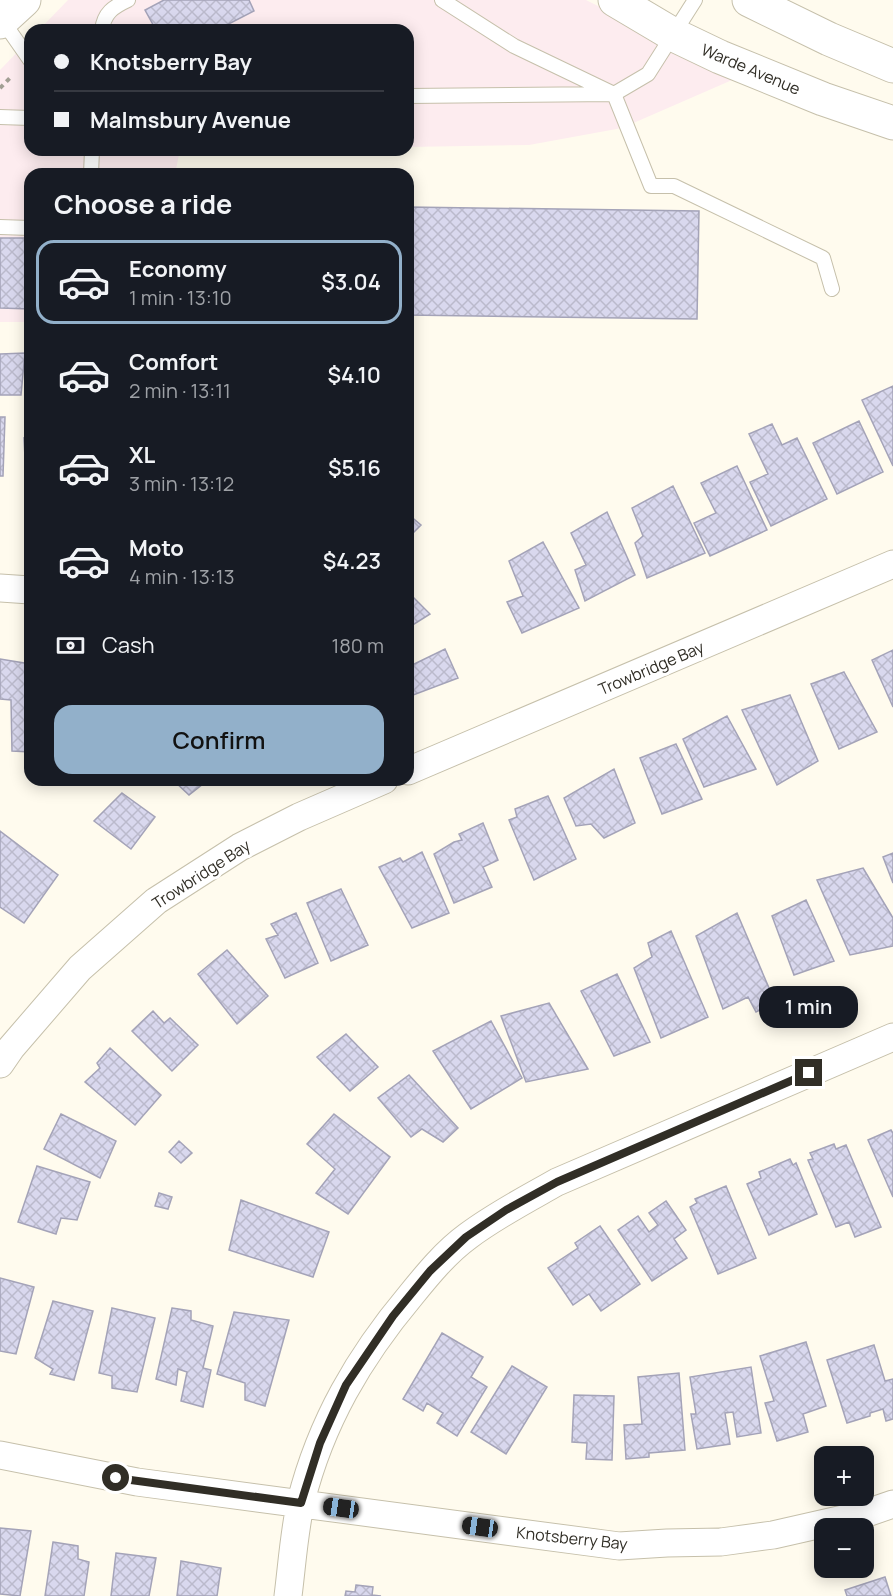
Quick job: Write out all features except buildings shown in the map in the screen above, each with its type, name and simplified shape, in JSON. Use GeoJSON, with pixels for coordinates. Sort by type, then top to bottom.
{"type":"FeatureCollection","features":[{"type":"Feature","properties":{"kind":"main road","name":"Warde Avenue"},"geometry":{"type":"LineString","coordinates":[[615,0],[674,35],[774,79],[893,123]]}},
{"type":"Feature","properties":{"kind":"main road"},"geometry":{"type":"LineString","coordinates":[[749,0],[829,39],[893,66]]}},
{"type":"Feature","properties":{"kind":"street","name":"Trowbridge Bay"},"geometry":{"type":"LineString","coordinates":[[414,768],[893,564]]}},
{"type":"Feature","properties":{"kind":"street"},"geometry":{"type":"LineString","coordinates":[[0,588],[24,590]]}},
{"type":"Feature","properties":{"kind":"street","name":"Trowbridge Bay"},"geometry":{"type":"LineString","coordinates":[[0,1064],[10,1048],[80,968],[156,901],[240,847],[351,786]]}},
{"type":"Feature","properties":{"kind":"street"},"geometry":{"type":"LineString","coordinates":[[288,1596],[301,1503],[320,1443],[346,1385],[393,1316],[430,1271],[466,1237],[506,1210],[557,1182],[893,1037]]}},
{"type":"Feature","properties":{"kind":"street","name":"Knotsberry Bay"},"geometry":{"type":"LineString","coordinates":[[0,1455],[137,1482],[619,1546],[721,1542],[773,1535],[861,1515],[893,1504]]}},
{"type":"Feature","properties":{"kind":"lane"},"geometry":{"type":"LineString","coordinates":[[103,24],[111,8],[128,0]]}},
{"type":"Feature","properties":{"kind":"lane"},"geometry":{"type":"LineString","coordinates":[[442,0],[514,46],[614,94],[651,186],[674,186],[823,258],[832,289]]}},
{"type":"Feature","properties":{"kind":"lane"},"geometry":{"type":"LineString","coordinates":[[414,96],[614,94],[648,74],[695,0]]}},
{"type":"Feature","properties":{"kind":"lane"},"geometry":{"type":"LineString","coordinates":[[8,14],[24,47]]}},
{"type":"Feature","properties":{"kind":"lane"},"geometry":{"type":"LineString","coordinates":[[0,117],[24,118]]}},
{"type":"Feature","properties":{"kind":"lane"},"geometry":{"type":"LineString","coordinates":[[0,227],[24,228]]}},
{"type":"Feature","properties":{"kind":"path"},"geometry":{"type":"LineString","coordinates":[[0,88],[10,78]]}},
{"type":"Feature","properties":{"kind":"shaded area"},"geometry":{"type":"Polygon","coordinates":[[[68,0],[586,0],[739,77],[622,128],[529,145],[414,147],[414,24],[45,24],[68,0]]]}},
{"type":"Feature","properties":{"kind":"shaded area"},"geometry":{"type":"Polygon","coordinates":[[[24,45],[24,156],[179,156],[176,168],[24,168],[24,322],[0,322],[0,70],[24,45]]]}},
{"type":"Feature","properties":{"kind":"route"},"geometry":{"type":"LineString","coordinates":[[116,1478],[301,1503],[320,1443],[346,1385],[393,1316],[430,1271],[466,1237],[506,1210],[557,1182],[809,1073]]}}]}
